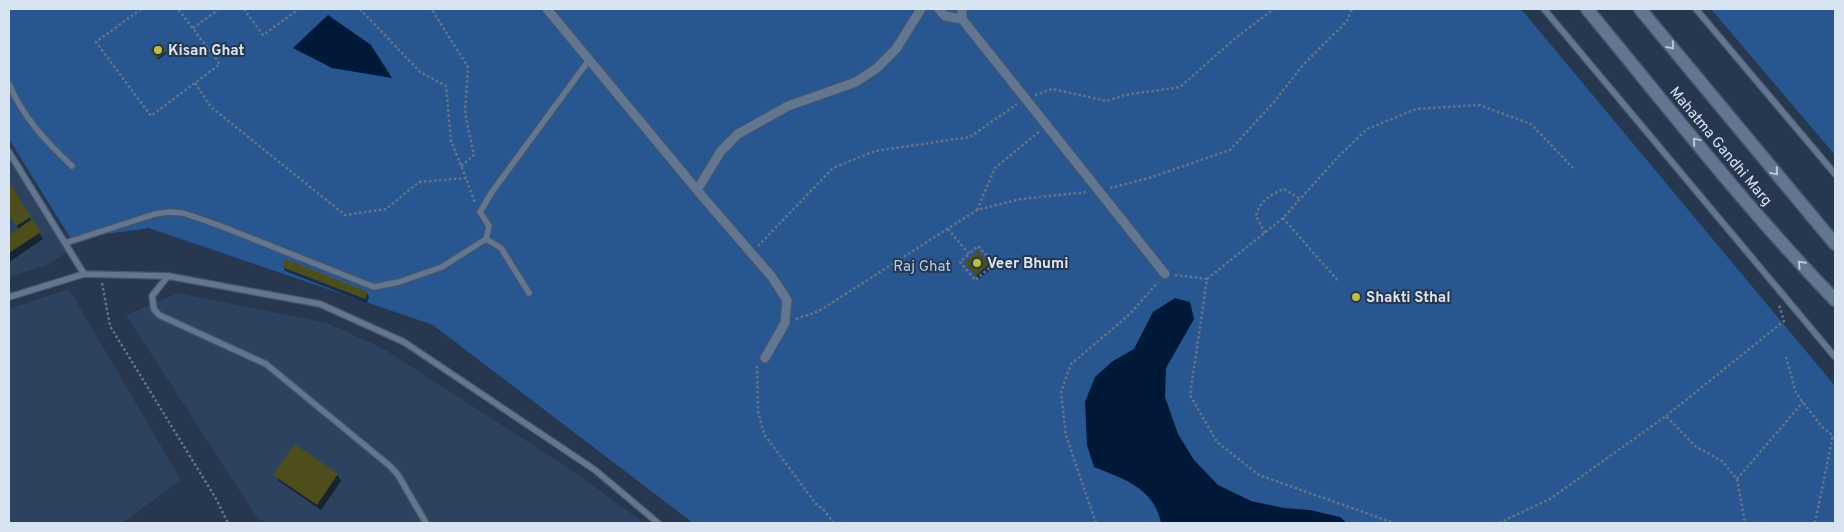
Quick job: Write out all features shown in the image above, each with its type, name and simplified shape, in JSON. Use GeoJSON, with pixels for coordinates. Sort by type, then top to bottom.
{"type":"FeatureCollection","features":[{"type":"Feature","properties":{"kind":"main road","name":"Mahatma Gandhi Marg"},"geometry":{"type":"LineString","coordinates":[[1587,9],[1753,209],[1835,300]]}},
{"type":"Feature","properties":{"kind":"main road","name":"Mahatma Gandhi Marg"},"geometry":{"type":"LineString","coordinates":[[1640,9],[1835,244]]}},
{"type":"Feature","properties":{"kind":"street"},"geometry":{"type":"LineString","coordinates":[[547,9],[697,190],[772,277],[787,300],[785,323],[765,358]]}},
{"type":"Feature","properties":{"kind":"street"},"geometry":{"type":"LineString","coordinates":[[697,190],[721,151],[738,134],[788,106],[856,82],[876,68],[896,49],[921,9]]}},
{"type":"Feature","properties":{"kind":"street"},"geometry":{"type":"LineString","coordinates":[[939,9],[944,16],[962,18]]}},
{"type":"Feature","properties":{"kind":"street"},"geometry":{"type":"LineString","coordinates":[[962,9],[962,18],[1165,274]]}},
{"type":"Feature","properties":{"kind":"lane"},"geometry":{"type":"LineString","coordinates":[[1544,9],[1835,356]]}},
{"type":"Feature","properties":{"kind":"lane"},"geometry":{"type":"LineString","coordinates":[[1696,9],[1835,174]]}},
{"type":"Feature","properties":{"kind":"lane"},"geometry":{"type":"LineString","coordinates":[[65,243],[155,214],[169,212],[183,213],[218,225],[374,287],[398,282],[442,267],[486,239],[489,226],[480,212],[503,176],[588,60]]}},
{"type":"Feature","properties":{"kind":"lane"},"geometry":{"type":"LineString","coordinates":[[9,84],[29,121],[72,166]]}},
{"type":"Feature","properties":{"kind":"lane"},"geometry":{"type":"LineString","coordinates":[[9,152],[84,274]]}},
{"type":"Feature","properties":{"kind":"lane"},"geometry":{"type":"LineString","coordinates":[[486,239],[501,248],[529,293]]}},
{"type":"Feature","properties":{"kind":"lane"},"geometry":{"type":"LineString","coordinates":[[9,297],[84,274],[168,276],[320,304],[404,342],[595,470],[658,523]]}},
{"type":"Feature","properties":{"kind":"lane"},"geometry":{"type":"LineString","coordinates":[[168,276],[152,296],[154,309],[159,315],[266,364],[390,466],[398,475],[426,523]]}},
{"type":"Feature","properties":{"kind":"path"},"geometry":{"type":"LineString","coordinates":[[141,9],[96,42],[151,116],[220,64],[178,9]]}},
{"type":"Feature","properties":{"kind":"path"},"geometry":{"type":"LineString","coordinates":[[193,28],[219,9]]}},
{"type":"Feature","properties":{"kind":"path"},"geometry":{"type":"LineString","coordinates":[[244,9],[263,35],[299,9]]}},
{"type":"Feature","properties":{"kind":"path"},"geometry":{"type":"LineString","coordinates":[[360,9],[420,72],[446,86],[451,141],[480,212]]}},
{"type":"Feature","properties":{"kind":"path"},"geometry":{"type":"LineString","coordinates":[[428,9],[432,10],[468,67],[465,113],[474,155],[461,166]]}},
{"type":"Feature","properties":{"kind":"path"},"geometry":{"type":"LineString","coordinates":[[751,252],[833,168],[875,151],[970,137],[1025,98],[1052,89],[1107,101],[1125,95],[1180,87],[1238,36],[1274,9]]}},
{"type":"Feature","properties":{"kind":"path"},"geometry":{"type":"LineString","coordinates":[[195,83],[211,107],[345,215],[386,209],[419,182],[466,178]]}},
{"type":"Feature","properties":{"kind":"path"},"geometry":{"type":"LineString","coordinates":[[1394,523],[1259,475],[1216,442],[1190,395],[1207,279],[1283,218],[1339,156],[1367,129],[1416,108],[1479,105],[1531,124],[1573,168]]}},
{"type":"Feature","properties":{"kind":"path"},"geometry":{"type":"LineString","coordinates":[[976,210],[995,168],[1046,125]]}},
{"type":"Feature","properties":{"kind":"path"},"geometry":{"type":"LineString","coordinates":[[1265,233],[1256,216],[1258,208],[1274,193],[1284,189],[1300,199]]}},
{"type":"Feature","properties":{"kind":"path"},"geometry":{"type":"LineString","coordinates":[[1283,218],[1339,282]]}},
{"type":"Feature","properties":{"kind":"path"},"geometry":{"type":"LineString","coordinates":[[948,229],[969,254]]}},
{"type":"Feature","properties":{"kind":"path"},"geometry":{"type":"LineString","coordinates":[[978,246],[994,264],[975,280],[960,262],[969,254],[978,246]]}},
{"type":"Feature","properties":{"kind":"path"},"geometry":{"type":"LineString","coordinates":[[1096,523],[1066,436],[1061,392],[1072,364],[1130,314],[1165,274],[1207,279]]}},
{"type":"Feature","properties":{"kind":"path"},"geometry":{"type":"LineString","coordinates":[[101,275],[110,326],[215,497],[228,523]]}},
{"type":"Feature","properties":{"kind":"path"},"geometry":{"type":"LineString","coordinates":[[1500,523],[1550,499],[1666,416],[1784,321],[1773,282]]}},
{"type":"Feature","properties":{"kind":"path"},"geometry":{"type":"LineString","coordinates":[[1786,357],[1796,393],[1822,427],[1834,436],[1814,523]]}},
{"type":"Feature","properties":{"kind":"path"},"geometry":{"type":"LineString","coordinates":[[765,358],[756,366],[758,411],[764,434],[816,504],[823,509],[834,523]]}},
{"type":"Feature","properties":{"kind":"path"},"geometry":{"type":"LineString","coordinates":[[1737,479],[1803,402]]}},
{"type":"Feature","properties":{"kind":"path"},"geometry":{"type":"LineString","coordinates":[[1666,416],[1695,446],[1722,461],[1737,479],[1745,523]]}},
{"type":"Feature","properties":{"kind":"shaded area"},"geometry":{"type":"Polygon","coordinates":[[[328,15],[371,45],[392,78],[332,68],[293,48],[328,15]]]}},
{"type":"Feature","properties":{"kind":"shaded area"},"geometry":{"type":"Polygon","coordinates":[[[9,151],[73,248],[48,265],[9,277],[9,151]]]}},
{"type":"Feature","properties":{"kind":"shaded area"},"geometry":{"type":"Polygon","coordinates":[[[69,289],[181,480],[122,523],[9,523],[9,309],[69,289]]]}},
{"type":"Feature","properties":{"kind":"shaded area"},"geometry":{"type":"Polygon","coordinates":[[[178,293],[327,323],[384,349],[579,475],[644,523],[267,523],[258,519],[126,315],[178,293]]]}},
{"type":"Feature","properties":{"kind":"shaded area"},"geometry":{"type":"Polygon","coordinates":[[[1175,298],[1190,302],[1194,319],[1166,368],[1165,397],[1178,434],[1194,460],[1218,485],[1251,501],[1284,508],[1310,510],[1340,517],[1347,523],[1161,523],[1152,501],[1145,493],[1127,481],[1094,467],[1087,445],[1085,402],[1095,377],[1113,361],[1134,349],[1153,312],[1175,298]]]}},
{"type":"Feature","properties":{"kind":"green space","name":"Raj Ghat"},"geometry":{"type":"Polygon","coordinates":[[[9,9],[1521,9],[1835,386],[1835,523],[693,523],[433,325],[149,228],[71,239],[9,139],[9,9]]]}},
{"type":"Feature","properties":{"kind":"green space"},"geometry":{"type":"Polygon","coordinates":[[[1711,9],[1835,9],[1835,155],[1711,9]]]}},
{"type":"Feature","properties":{"kind":"building","name":"Kisan Ghat"},"geometry":{"type":"Polygon","coordinates":[[[160,42],[167,51],[156,59],[150,49],[160,42]]]}},
{"type":"Feature","properties":{"kind":"building"},"geometry":{"type":"Polygon","coordinates":[[[9,182],[31,217],[16,226],[9,214],[9,182]]]}},
{"type":"Feature","properties":{"kind":"building"},"geometry":{"type":"Polygon","coordinates":[[[32,219],[41,232],[9,253],[9,235],[32,219]]]}},
{"type":"Feature","properties":{"kind":"building","name":"Veer Bhumi"},"geometry":{"type":"Polygon","coordinates":[[[978,251],[989,264],[976,276],[965,263],[978,251]]]}},
{"type":"Feature","properties":{"kind":"building"},"geometry":{"type":"Polygon","coordinates":[[[285,259],[368,292],[365,299],[282,267],[285,259]]]}},
{"type":"Feature","properties":{"kind":"building"},"geometry":{"type":"Polygon","coordinates":[[[295,444],[338,474],[317,505],[273,475],[295,444]]]}},
{"type":"Feature","properties":{"kind":"place","name":"Kisan Ghat"},"geometry":{"type":"Point","coordinates":[158,50]}},
{"type":"Feature","properties":{"kind":"place","name":"Veer Bhumi"},"geometry":{"type":"Point","coordinates":[977,263]}},
{"type":"Feature","properties":{"kind":"place","name":"Shakti Sthal"},"geometry":{"type":"Point","coordinates":[1356,297]}}]}
